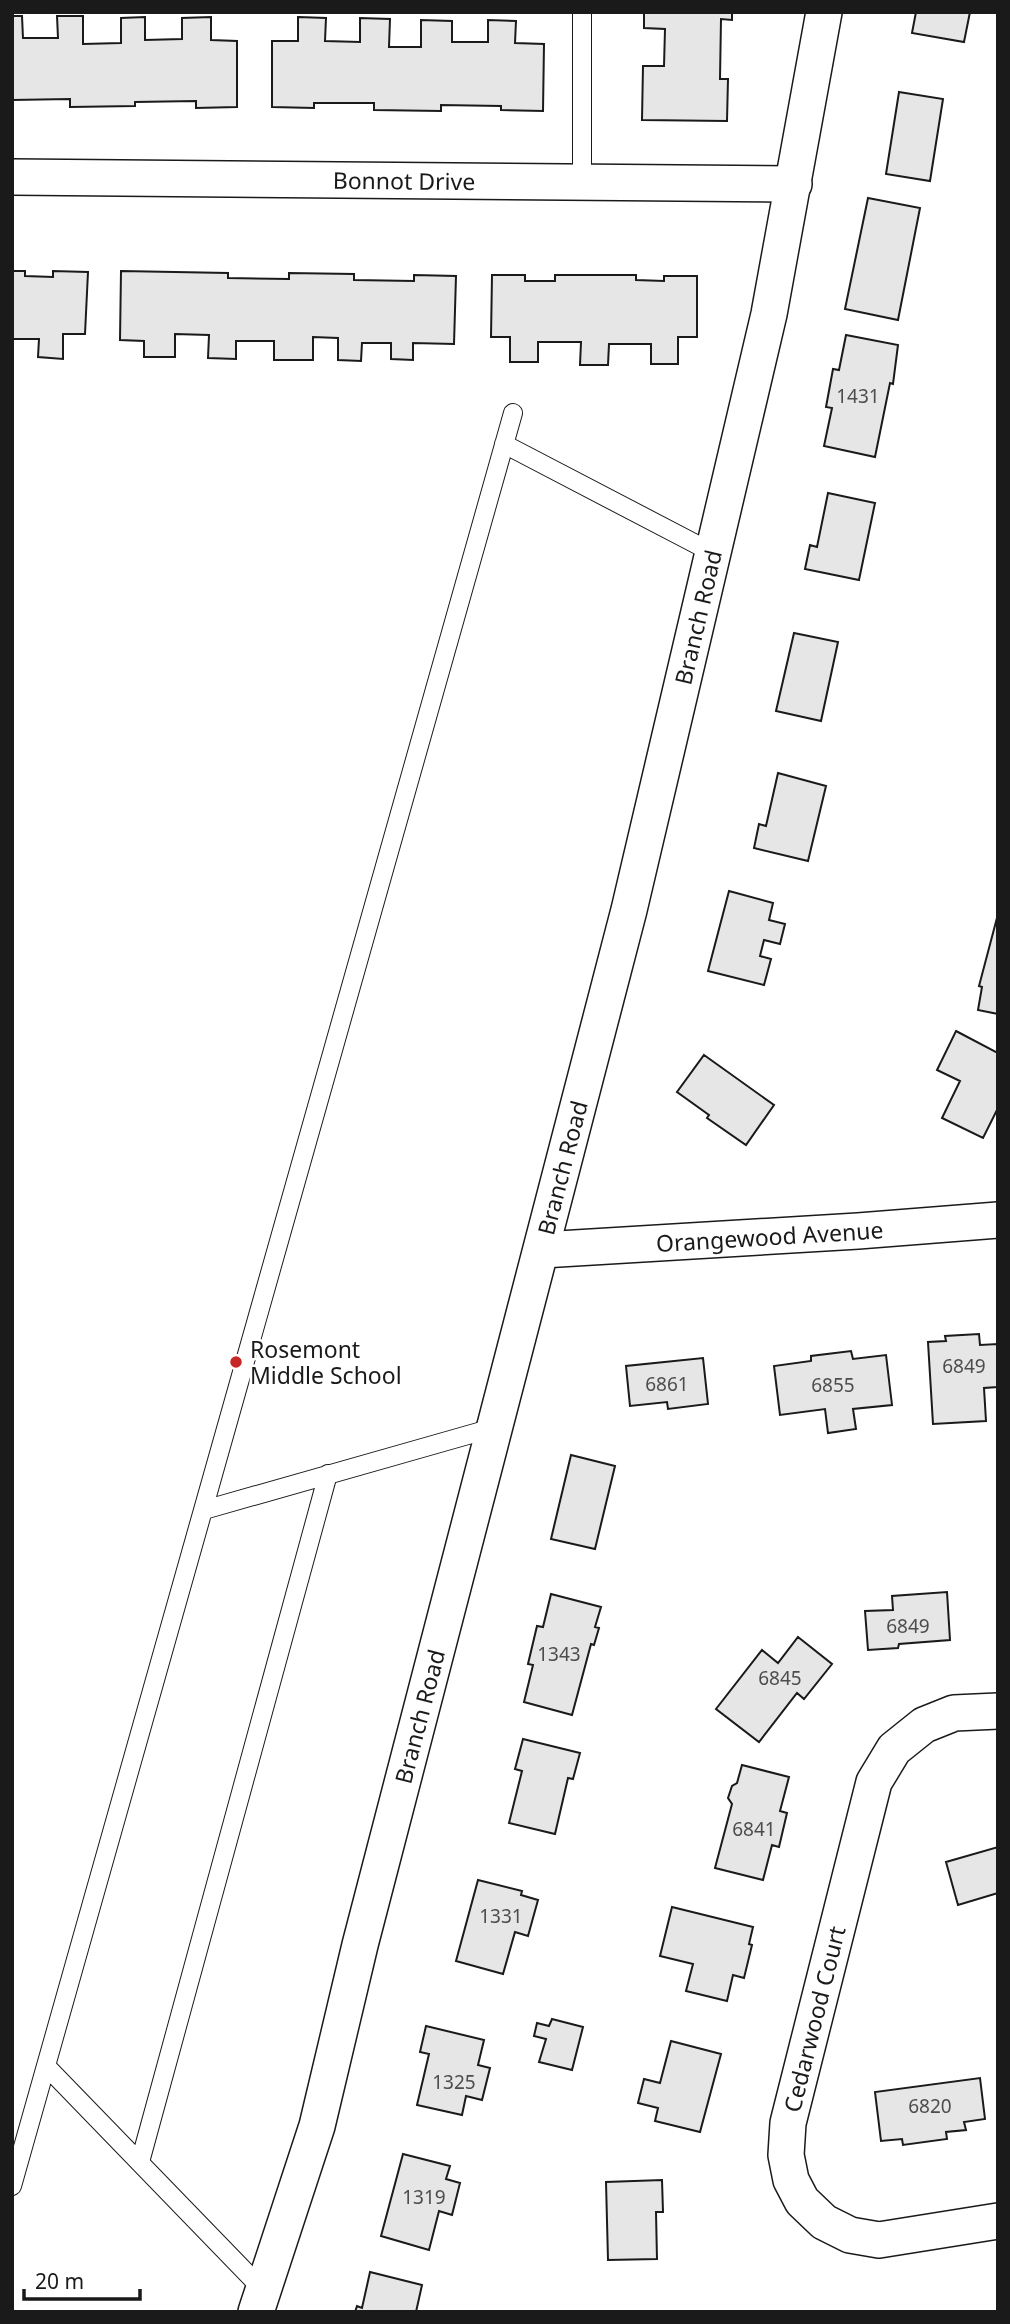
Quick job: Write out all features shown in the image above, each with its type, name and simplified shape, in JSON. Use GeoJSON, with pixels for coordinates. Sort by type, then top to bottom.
{"type":"FeatureCollection","features":[{"type":"Feature","properties":{"kind":"street","name":"Branch Road"},"geometry":{"type":"LineString","coordinates":[[260,2301],[317,2126],[363,1932],[629,910],[769,314],[824,12]]}},
{"type":"Feature","properties":{"kind":"street","name":"Bonnot Drive"},"geometry":{"type":"LineString","coordinates":[[12,177],[794,184]]}},
{"type":"Feature","properties":{"kind":"street","name":"Orangewood Avenue"},"geometry":{"type":"LineString","coordinates":[[542,1250],[998,1220]]}},
{"type":"Feature","properties":{"kind":"street","name":"Cedarwood Court"},"geometry":{"type":"LineString","coordinates":[[998,1712],[954,1713],[923,1725],[894,1749],[874,1782],[788,2123],[786,2155],[791,2180],[802,2201],[824,2222],[850,2235],[879,2239],[998,2221]]}},
{"type":"Feature","properties":{"kind":"lane"},"geometry":{"type":"LineString","coordinates":[[582,12],[582,181]]}},
{"type":"Feature","properties":{"kind":"lane"},"geometry":{"type":"LineString","coordinates":[[12,2186],[513,413]]}},
{"type":"Feature","properties":{"kind":"lane"},"geometry":{"type":"LineString","coordinates":[[504,444],[713,554]]}},
{"type":"Feature","properties":{"kind":"lane"},"geometry":{"type":"LineString","coordinates":[[204,1510],[496,1427]]}},
{"type":"Feature","properties":{"kind":"lane"},"geometry":{"type":"LineString","coordinates":[[140,2162],[328,1474]]}},
{"type":"Feature","properties":{"kind":"lane"},"geometry":{"type":"LineString","coordinates":[[47,2067],[140,2162],[260,2301]]}},
{"type":"Feature","properties":{"kind":"building"},"geometry":{"type":"Polygon","coordinates":[[[644,12],[732,12],[732,20],[721,19],[720,79],[728,79],[727,121],[642,120],[643,66],[664,66],[665,29],[644,28],[644,12]]]}},
{"type":"Feature","properties":{"kind":"building"},"geometry":{"type":"Polygon","coordinates":[[[916,12],[970,12],[964,42],[912,33],[916,12]]]}},
{"type":"Feature","properties":{"kind":"building"},"geometry":{"type":"Polygon","coordinates":[[[12,16],[22,16],[23,38],[58,38],[57,16],[83,16],[83,44],[121,43],[121,18],[145,17],[145,40],[182,39],[182,18],[211,17],[211,40],[237,41],[237,107],[196,108],[196,101],[70,107],[70,99],[12,100],[12,16]]]}},
{"type":"Feature","properties":{"kind":"building"},"geometry":{"type":"Polygon","coordinates":[[[298,17],[326,18],[325,41],[360,42],[360,18],[390,19],[389,47],[421,47],[421,20],[452,21],[452,42],[488,42],[488,20],[516,21],[515,43],[544,44],[543,111],[501,110],[501,106],[441,105],[441,111],[374,110],[374,103],[314,103],[314,108],[272,107],[272,41],[298,41],[298,17]]]}},
{"type":"Feature","properties":{"kind":"building"},"geometry":{"type":"Polygon","coordinates":[[[899,92],[943,99],[930,181],[886,174],[899,92]]]}},
{"type":"Feature","properties":{"kind":"building"},"geometry":{"type":"Polygon","coordinates":[[[868,198],[920,208],[898,320],[845,309],[868,198]]]}},
{"type":"Feature","properties":{"kind":"building"},"geometry":{"type":"Polygon","coordinates":[[[12,271],[25,271],[25,276],[53,277],[53,271],[88,272],[85,334],[63,334],[63,359],[38,357],[39,339],[12,339],[12,271]]]}},
{"type":"Feature","properties":{"kind":"building"},"geometry":{"type":"Polygon","coordinates":[[[121,271],[228,273],[228,278],[289,279],[289,273],[354,274],[354,280],[414,281],[414,275],[456,276],[454,344],[413,343],[413,360],[391,359],[391,343],[362,343],[361,361],[338,360],[338,338],[313,337],[313,360],[274,360],[274,341],[236,341],[236,359],[208,358],[209,335],[175,334],[175,357],[144,357],[144,341],[120,340],[121,271]]]}},
{"type":"Feature","properties":{"kind":"building"},"geometry":{"type":"Polygon","coordinates":[[[492,275],[525,275],[525,281],[555,281],[555,275],[636,275],[636,280],[664,281],[664,276],[697,276],[697,337],[678,337],[678,364],[651,364],[651,344],[609,344],[608,365],[580,365],[581,342],[538,342],[538,362],[510,362],[510,337],[491,337],[492,275]]]}},
{"type":"Feature","properties":{"kind":"building"},"geometry":{"type":"Polygon","coordinates":[[[846,335],[898,345],[893,384],[890,383],[875,457],[824,446],[832,408],[826,407],[833,369],[839,370],[846,335]]]}},
{"type":"Feature","properties":{"kind":"building"},"geometry":{"type":"Polygon","coordinates":[[[828,493],[875,503],[859,580],[805,569],[810,545],[817,547],[828,493]]]}},
{"type":"Feature","properties":{"kind":"building"},"geometry":{"type":"Polygon","coordinates":[[[794,633],[838,642],[821,721],[776,711],[794,633]]]}},
{"type":"Feature","properties":{"kind":"building"},"geometry":{"type":"Polygon","coordinates":[[[778,773],[826,786],[808,861],[754,848],[759,824],[766,826],[778,773]]]}},
{"type":"Feature","properties":{"kind":"building"},"geometry":{"type":"Polygon","coordinates":[[[729,891],[773,903],[769,920],[785,924],[780,944],[764,940],[760,956],[771,959],[764,985],[708,971],[729,891]]]}},
{"type":"Feature","properties":{"kind":"building"},"geometry":{"type":"Polygon","coordinates":[[[998,914],[998,1014],[978,1010],[982,987],[979,986],[998,914]]]}},
{"type":"Feature","properties":{"kind":"building"},"geometry":{"type":"Polygon","coordinates":[[[956,1031],[998,1053],[998,1108],[983,1138],[942,1118],[960,1081],[937,1070],[956,1031]]]}},
{"type":"Feature","properties":{"kind":"building"},"geometry":{"type":"Polygon","coordinates":[[[704,1055],[774,1105],[746,1145],[707,1118],[709,1115],[677,1092],[704,1055]]]}},
{"type":"Feature","properties":{"kind":"building"},"geometry":{"type":"Polygon","coordinates":[[[979,1334],[980,1345],[998,1344],[998,1387],[984,1388],[986,1421],[933,1424],[928,1342],[946,1341],[945,1336],[979,1334]]]}},
{"type":"Feature","properties":{"kind":"building"},"geometry":{"type":"Polygon","coordinates":[[[851,1351],[853,1359],[886,1355],[892,1405],[853,1409],[856,1429],[828,1433],[825,1409],[780,1415],[774,1366],[811,1361],[811,1356],[851,1351]]]}},
{"type":"Feature","properties":{"kind":"building"},"geometry":{"type":"Polygon","coordinates":[[[703,1358],[708,1404],[668,1409],[667,1402],[630,1406],[626,1366],[703,1358]]]}},
{"type":"Feature","properties":{"kind":"building"},"geometry":{"type":"Polygon","coordinates":[[[571,1455],[615,1466],[595,1549],[551,1539],[571,1455]]]}},
{"type":"Feature","properties":{"kind":"building"},"geometry":{"type":"Polygon","coordinates":[[[947,1592],[950,1640],[899,1644],[898,1648],[868,1650],[865,1611],[893,1610],[892,1596],[947,1592]]]}},
{"type":"Feature","properties":{"kind":"building"},"geometry":{"type":"Polygon","coordinates":[[[551,1594],[601,1607],[595,1627],[599,1628],[594,1645],[591,1644],[572,1715],[524,1702],[533,1665],[528,1664],[537,1626],[543,1627],[551,1594]]]}},
{"type":"Feature","properties":{"kind":"building"},"geometry":{"type":"Polygon","coordinates":[[[798,1637],[832,1664],[804,1699],[797,1693],[759,1742],[716,1709],[762,1650],[778,1663],[798,1637]]]}},
{"type":"Feature","properties":{"kind":"building"},"geometry":{"type":"Polygon","coordinates":[[[523,1739],[580,1753],[573,1779],[568,1778],[555,1834],[509,1823],[522,1771],[515,1769],[523,1739]]]}},
{"type":"Feature","properties":{"kind":"building"},"geometry":{"type":"Polygon","coordinates":[[[742,1765],[789,1777],[780,1811],[787,1813],[779,1847],[772,1845],[763,1880],[715,1868],[732,1804],[728,1798],[732,1786],[737,1783],[742,1765]]]}},
{"type":"Feature","properties":{"kind":"building"},"geometry":{"type":"Polygon","coordinates":[[[998,1847],[998,1893],[958,1905],[946,1862],[998,1847]]]}},
{"type":"Feature","properties":{"kind":"building"},"geometry":{"type":"Polygon","coordinates":[[[478,1880],[522,1891],[521,1895],[538,1900],[528,1936],[515,1932],[503,1974],[456,1961],[478,1880]]]}},
{"type":"Feature","properties":{"kind":"building"},"geometry":{"type":"Polygon","coordinates":[[[672,1907],[753,1927],[749,1944],[752,1945],[744,1978],[733,1975],[727,2001],[686,1991],[693,1964],[660,1956],[672,1907]]]}},
{"type":"Feature","properties":{"kind":"building"},"geometry":{"type":"Polygon","coordinates":[[[552,2019],[583,2027],[572,2070],[539,2062],[546,2039],[534,2036],[537,2023],[549,2026],[552,2019]]]}},
{"type":"Feature","properties":{"kind":"building"},"geometry":{"type":"Polygon","coordinates":[[[426,2026],[484,2040],[478,2065],[490,2068],[482,2100],[466,2096],[462,2115],[417,2105],[429,2054],[420,2052],[426,2026]]]}},
{"type":"Feature","properties":{"kind":"building"},"geometry":{"type":"Polygon","coordinates":[[[671,2041],[721,2054],[700,2132],[655,2121],[658,2108],[638,2103],[644,2079],[660,2083],[671,2041]]]}},
{"type":"Feature","properties":{"kind":"building"},"geometry":{"type":"Polygon","coordinates":[[[980,2078],[985,2119],[964,2122],[966,2130],[946,2132],[947,2139],[903,2145],[902,2139],[881,2141],[875,2092],[980,2078]]]}},
{"type":"Feature","properties":{"kind":"building"},"geometry":{"type":"Polygon","coordinates":[[[403,2154],[450,2166],[446,2179],[460,2183],[452,2215],[439,2211],[429,2250],[381,2236],[403,2154]]]}},
{"type":"Feature","properties":{"kind":"building"},"geometry":{"type":"Polygon","coordinates":[[[662,2180],[663,2212],[656,2212],[657,2259],[608,2260],[606,2182],[662,2180]]]}},
{"type":"Feature","properties":{"kind":"building"},"geometry":{"type":"Polygon","coordinates":[[[370,2272],[422,2285],[416,2312],[355,2312],[357,2306],[362,2308],[370,2272]]]}},
{"type":"Feature","properties":{"kind":"place","name":"Rosemont Middle School"},"geometry":{"type":"Point","coordinates":[236,1362]}}]}
